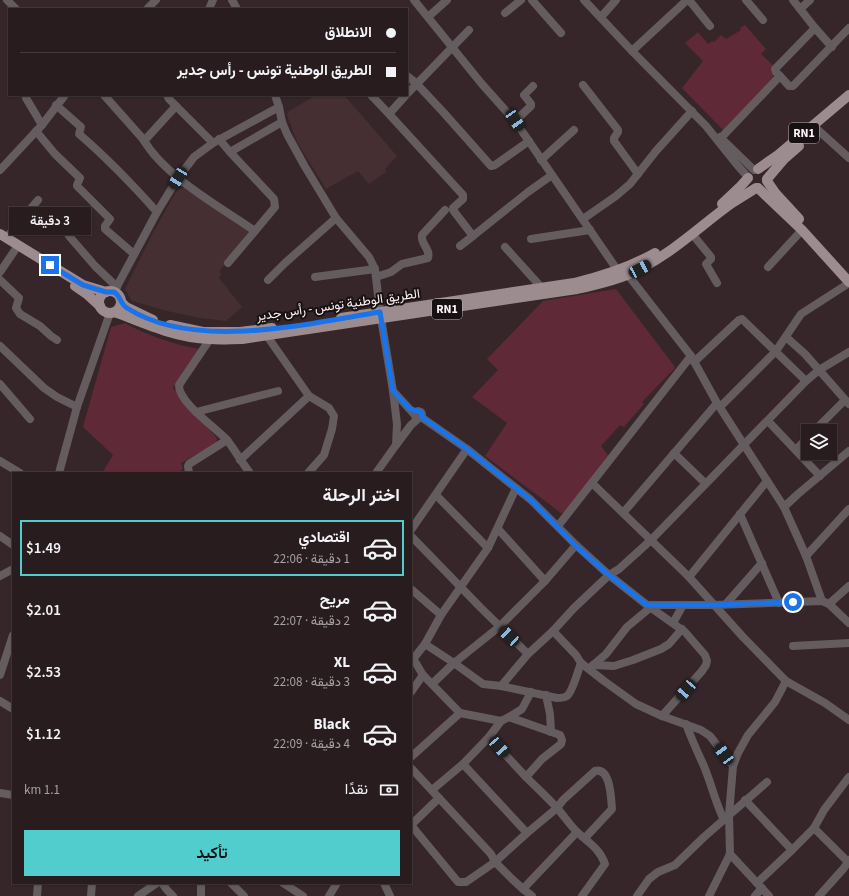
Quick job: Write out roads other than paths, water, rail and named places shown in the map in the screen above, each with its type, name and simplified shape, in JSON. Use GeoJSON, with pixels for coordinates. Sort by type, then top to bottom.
{"type":"FeatureCollection","features":[{"type":"Feature","properties":{"kind":"main road","name":"الطريق الوطنية تونس - رأس جدير"},"geometry":{"type":"LineString","coordinates":[[112,312],[160,329],[210,340],[242,339],[267,336],[623,273],[674,242],[727,199],[752,173],[778,154],[849,96]]}},
{"type":"Feature","properties":{"kind":"main road","name":"RN1"},"geometry":{"type":"LineString","coordinates":[[757,188],[763,187],[784,159],[849,104]]}},
{"type":"Feature","properties":{"kind":"main road"},"geometry":{"type":"LineString","coordinates":[[763,171],[767,180],[780,199],[833,255],[849,281],[802,230],[757,188],[751,186],[752,173],[763,171]]}},
{"type":"Feature","properties":{"kind":"main road","name":"الطريق الوطنية تونس - رأس جدير"},"geometry":{"type":"LineString","coordinates":[[121,302],[135,312],[160,323],[203,332],[240,332],[577,289],[606,282],[676,248],[733,203],[757,188]]}},
{"type":"Feature","properties":{"kind":"main road"},"geometry":{"type":"LineString","coordinates":[[2,238],[83,285],[112,290]]}},
{"type":"Feature","properties":{"kind":"main road","name":"RN1"},"geometry":{"type":"LineString","coordinates":[[2,238],[15,250],[66,280],[88,295],[104,311],[112,312]]}},
{"type":"Feature","properties":{"kind":"main road"},"geometry":{"type":"LineString","coordinates":[[100,306],[99,303],[101,297],[112,290]]}},
{"type":"Feature","properties":{"kind":"main road","name":"RN1"},"geometry":{"type":"LineString","coordinates":[[112,290],[119,296],[121,302]]}},
{"type":"Feature","properties":{"kind":"main road"},"geometry":{"type":"LineString","coordinates":[[112,312],[119,308],[121,302]]}},
{"type":"Feature","properties":{"kind":"street"},"geometry":{"type":"LineString","coordinates":[[7,0],[15,8]]}},
{"type":"Feature","properties":{"kind":"street"},"geometry":{"type":"LineString","coordinates":[[148,8],[156,0]]}},
{"type":"Feature","properties":{"kind":"street"},"geometry":{"type":"LineString","coordinates":[[414,0],[452,48],[515,120],[590,230],[693,359],[718,405],[784,507],[826,603],[849,623]]}},
{"type":"Feature","properties":{"kind":"street"},"geometry":{"type":"LineString","coordinates":[[428,17],[447,0]]}},
{"type":"Feature","properties":{"kind":"street"},"geometry":{"type":"LineString","coordinates":[[505,13],[521,0]]}},
{"type":"Feature","properties":{"kind":"street"},"geometry":{"type":"LineString","coordinates":[[584,0],[632,52],[720,140],[738,166],[752,173]]}},
{"type":"Feature","properties":{"kind":"street"},"geometry":{"type":"LineString","coordinates":[[601,17],[616,0]]}},
{"type":"Feature","properties":{"kind":"street"},"geometry":{"type":"LineString","coordinates":[[632,52],[688,0],[710,26]]}},
{"type":"Feature","properties":{"kind":"street"},"geometry":{"type":"LineString","coordinates":[[746,0],[763,20]]}},
{"type":"Feature","properties":{"kind":"street"},"geometry":{"type":"LineString","coordinates":[[793,0],[832,47]]}},
{"type":"Feature","properties":{"kind":"street"},"geometry":{"type":"LineString","coordinates":[[800,9],[810,0]]}},
{"type":"Feature","properties":{"kind":"street"},"geometry":{"type":"LineString","coordinates":[[536,2],[561,33]]}},
{"type":"Feature","properties":{"kind":"street"},"geometry":{"type":"LineString","coordinates":[[815,28],[776,69],[776,72],[789,86],[793,86],[849,28]]}},
{"type":"Feature","properties":{"kind":"street"},"geometry":{"type":"LineString","coordinates":[[408,92],[469,30]]}},
{"type":"Feature","properties":{"kind":"street"},"geometry":{"type":"LineString","coordinates":[[720,140],[780,76]]}},
{"type":"Feature","properties":{"kind":"street"},"geometry":{"type":"LineString","coordinates":[[408,77],[416,83],[449,118],[491,166],[495,165],[529,141]]}},
{"type":"Feature","properties":{"kind":"street"},"geometry":{"type":"LineString","coordinates":[[583,85],[618,130],[614,138],[614,142],[638,174]]}},
{"type":"Feature","properties":{"kind":"street"},"geometry":{"type":"LineString","coordinates":[[515,120],[531,106],[524,95],[532,86]]}},
{"type":"Feature","properties":{"kind":"street"},"geometry":{"type":"LineString","coordinates":[[0,170],[42,125],[64,96]]}},
{"type":"Feature","properties":{"kind":"street"},"geometry":{"type":"LineString","coordinates":[[105,96],[144,141],[147,147],[178,178],[255,231]]}},
{"type":"Feature","properties":{"kind":"street"},"geometry":{"type":"LineString","coordinates":[[168,96],[176,106],[230,152],[274,199],[276,208],[228,263]]}},
{"type":"Feature","properties":{"kind":"street"},"geometry":{"type":"LineString","coordinates":[[275,96],[282,122],[292,145],[336,218],[369,257],[375,273],[380,315],[393,391],[397,424],[396,445]]}},
{"type":"Feature","properties":{"kind":"street"},"geometry":{"type":"LineString","coordinates":[[372,96],[463,196],[463,199],[453,208],[453,210],[473,236]]}},
{"type":"Feature","properties":{"kind":"street"},"geometry":{"type":"LineString","coordinates":[[389,114],[404,96]]}},
{"type":"Feature","properties":{"kind":"street"},"geometry":{"type":"LineString","coordinates":[[26,98],[42,125]]}},
{"type":"Feature","properties":{"kind":"street"},"geometry":{"type":"LineString","coordinates":[[56,105],[81,126],[79,134],[102,154],[157,212]]}},
{"type":"Feature","properties":{"kind":"street"},"geometry":{"type":"LineString","coordinates":[[144,141],[176,106]]}},
{"type":"Feature","properties":{"kind":"street"},"geometry":{"type":"LineString","coordinates":[[69,236],[95,266],[112,290],[157,212],[178,178],[194,157],[216,141],[279,107]]}},
{"type":"Feature","properties":{"kind":"street"},"geometry":{"type":"LineString","coordinates":[[583,219],[616,196],[630,184],[656,151],[692,111]]}},
{"type":"Feature","properties":{"kind":"street"},"geometry":{"type":"LineString","coordinates":[[230,152],[282,122]]}},
{"type":"Feature","properties":{"kind":"street"},"geometry":{"type":"LineString","coordinates":[[541,160],[574,130]]}},
{"type":"Feature","properties":{"kind":"street"},"geometry":{"type":"LineString","coordinates":[[818,130],[849,158]]}},
{"type":"Feature","properties":{"kind":"street"},"geometry":{"type":"LineString","coordinates":[[36,131],[55,154],[80,178],[77,186],[110,219],[105,226],[105,229],[134,254]]}},
{"type":"Feature","properties":{"kind":"street"},"geometry":{"type":"LineString","coordinates":[[460,246],[552,175]]}},
{"type":"Feature","properties":{"kind":"street"},"geometry":{"type":"LineString","coordinates":[[2,238],[38,200]]}},
{"type":"Feature","properties":{"kind":"street"},"geometry":{"type":"LineString","coordinates":[[314,277],[391,272],[402,264],[428,258],[428,250],[422,241],[422,235],[445,210]]}},
{"type":"Feature","properties":{"kind":"street"},"geometry":{"type":"LineString","coordinates":[[268,280],[336,218]]}},
{"type":"Feature","properties":{"kind":"street"},"geometry":{"type":"LineString","coordinates":[[531,239],[590,230]]}},
{"type":"Feature","properties":{"kind":"street"},"geometry":{"type":"LineString","coordinates":[[768,267],[802,230]]}},
{"type":"Feature","properties":{"kind":"street"},"geometry":{"type":"LineString","coordinates":[[693,235],[711,257],[706,264],[717,283]]}},
{"type":"Feature","properties":{"kind":"street"},"geometry":{"type":"LineString","coordinates":[[505,247],[541,287]]}},
{"type":"Feature","properties":{"kind":"street"},"geometry":{"type":"LineString","coordinates":[[0,272],[15,250]]}},
{"type":"Feature","properties":{"kind":"street"},"geometry":{"type":"LineString","coordinates":[[0,280],[19,298],[16,308],[17,312],[40,326],[50,336],[57,340]]}},
{"type":"Feature","properties":{"kind":"street"},"geometry":{"type":"LineString","coordinates":[[623,512],[718,405],[776,351],[801,314],[849,281]]}},
{"type":"Feature","properties":{"kind":"street"},"geometry":{"type":"LineString","coordinates":[[59,472],[77,407],[112,312]]}},
{"type":"Feature","properties":{"kind":"street"},"geometry":{"type":"LineString","coordinates":[[558,526],[693,359],[741,319],[744,320],[806,381]]}},
{"type":"Feature","properties":{"kind":"street"},"geometry":{"type":"LineString","coordinates":[[267,336],[309,396],[333,412],[334,419],[324,455],[309,472]]}},
{"type":"Feature","properties":{"kind":"street"},"geometry":{"type":"LineString","coordinates":[[786,337],[805,354],[847,402],[822,424]]}},
{"type":"Feature","properties":{"kind":"street"},"geometry":{"type":"LineString","coordinates":[[210,340],[179,385],[179,389],[181,394],[196,412],[227,440],[249,472]]}},
{"type":"Feature","properties":{"kind":"street"},"geometry":{"type":"LineString","coordinates":[[0,346],[44,388],[57,397],[77,407]]}},
{"type":"Feature","properties":{"kind":"street"},"geometry":{"type":"LineString","coordinates":[[501,686],[528,654],[553,631],[574,608],[609,575],[618,569],[650,540],[806,381],[819,370],[849,352]]}},
{"type":"Feature","properties":{"kind":"street"},"geometry":{"type":"LineString","coordinates":[[0,384],[30,419]]}},
{"type":"Feature","properties":{"kind":"street"},"geometry":{"type":"LineString","coordinates":[[196,412],[278,391]]}},
{"type":"Feature","properties":{"kind":"street"},"geometry":{"type":"LineString","coordinates":[[393,391],[416,414],[467,449],[531,500],[576,546],[609,575],[682,629],[704,655],[708,661],[702,671],[662,716]]}},
{"type":"Feature","properties":{"kind":"street"},"geometry":{"type":"LineString","coordinates":[[240,460],[309,396]]}},
{"type":"Feature","properties":{"kind":"street"},"geometry":{"type":"LineString","coordinates":[[377,472],[411,425],[416,414]]}},
{"type":"Feature","properties":{"kind":"street"},"geometry":{"type":"LineString","coordinates":[[768,421],[820,476]]}},
{"type":"Feature","properties":{"kind":"street"},"geometry":{"type":"LineString","coordinates":[[189,472],[189,464],[227,440]]}},
{"type":"Feature","properties":{"kind":"street"},"geometry":{"type":"LineString","coordinates":[[796,450],[801,445]]}},
{"type":"Feature","properties":{"kind":"street"},"geometry":{"type":"LineString","coordinates":[[412,529],[467,449]]}},
{"type":"Feature","properties":{"kind":"street"},"geometry":{"type":"LineString","coordinates":[[784,507],[849,451]]}},
{"type":"Feature","properties":{"kind":"street"},"geometry":{"type":"LineString","coordinates":[[674,453],[705,483]]}},
{"type":"Feature","properties":{"kind":"street"},"geometry":{"type":"LineString","coordinates":[[0,461],[18,472]]}},
{"type":"Feature","properties":{"kind":"street"},"geometry":{"type":"LineString","coordinates":[[689,577],[767,481]]}},
{"type":"Feature","properties":{"kind":"street"},"geometry":{"type":"LineString","coordinates":[[592,483],[689,577],[786,681],[825,703],[849,720]]}},
{"type":"Feature","properties":{"kind":"street"},"geometry":{"type":"LineString","coordinates":[[501,721],[460,713],[423,674],[412,656],[425,644],[460,586],[488,548],[516,488]]}},
{"type":"Feature","properties":{"kind":"street"},"geometry":{"type":"LineString","coordinates":[[436,495],[488,548]]}},
{"type":"Feature","properties":{"kind":"street"},"geometry":{"type":"LineString","coordinates":[[806,556],[848,511]]}},
{"type":"Feature","properties":{"kind":"street"},"geometry":{"type":"LineString","coordinates":[[740,514],[779,603]]}},
{"type":"Feature","properties":{"kind":"street"},"geometry":{"type":"LineString","coordinates":[[498,529],[545,581]]}},
{"type":"Feature","properties":{"kind":"street"},"geometry":{"type":"LineString","coordinates":[[0,536],[12,544]]}},
{"type":"Feature","properties":{"kind":"street"},"geometry":{"type":"LineString","coordinates":[[412,537],[499,627],[528,654]]}},
{"type":"Feature","properties":{"kind":"street"},"geometry":{"type":"LineString","coordinates":[[432,684],[454,663],[499,627],[545,581],[576,546]]}},
{"type":"Feature","properties":{"kind":"street"},"geometry":{"type":"LineString","coordinates":[[726,604],[762,563]]}},
{"type":"Feature","properties":{"kind":"street"},"geometry":{"type":"LineString","coordinates":[[0,576],[12,570]]}},
{"type":"Feature","properties":{"kind":"street"},"geometry":{"type":"LineString","coordinates":[[591,667],[606,654],[627,627],[649,606],[826,603],[849,586]]}},
{"type":"Feature","properties":{"kind":"street"},"geometry":{"type":"LineString","coordinates":[[412,590],[441,616]]}},
{"type":"Feature","properties":{"kind":"street"},"geometry":{"type":"LineString","coordinates":[[673,623],[683,605]]}},
{"type":"Feature","properties":{"kind":"street"},"geometry":{"type":"LineString","coordinates":[[591,667],[614,666],[661,649],[669,644],[682,629]]}},
{"type":"Feature","properties":{"kind":"street"},"geometry":{"type":"LineString","coordinates":[[553,631],[581,662],[591,667],[616,690],[636,704],[662,716],[700,730],[710,736],[733,766]]}},
{"type":"Feature","properties":{"kind":"street"},"geometry":{"type":"LineString","coordinates":[[0,675],[12,638]]}},
{"type":"Feature","properties":{"kind":"street"},"geometry":{"type":"LineString","coordinates":[[793,646],[849,643]]}},
{"type":"Feature","properties":{"kind":"street"},"geometry":{"type":"LineString","coordinates":[[425,644],[483,684],[501,686],[557,698],[564,698],[568,696],[581,662]]}},
{"type":"Feature","properties":{"kind":"street"},"geometry":{"type":"LineString","coordinates":[[412,690],[423,674]]}},
{"type":"Feature","properties":{"kind":"street"},"geometry":{"type":"LineString","coordinates":[[709,896],[730,854],[726,817],[733,766],[748,735],[775,702],[786,681]]}},
{"type":"Feature","properties":{"kind":"street"},"geometry":{"type":"LineString","coordinates":[[432,790],[463,764],[490,737],[501,721],[522,709],[531,692]]}},
{"type":"Feature","properties":{"kind":"street"},"geometry":{"type":"LineString","coordinates":[[546,695],[552,732]]}},
{"type":"Feature","properties":{"kind":"street"},"geometry":{"type":"LineString","coordinates":[[0,701],[12,708]]}},
{"type":"Feature","properties":{"kind":"street"},"geometry":{"type":"LineString","coordinates":[[412,756],[460,713]]}},
{"type":"Feature","properties":{"kind":"street"},"geometry":{"type":"LineString","coordinates":[[509,717],[560,735],[562,740],[561,744],[542,759],[526,777]]}},
{"type":"Feature","properties":{"kind":"street"},"geometry":{"type":"LineString","coordinates":[[686,724],[692,743],[703,765],[716,803],[726,817]]}},
{"type":"Feature","properties":{"kind":"street"},"geometry":{"type":"LineString","coordinates":[[490,737],[526,777],[557,808],[577,832],[600,853],[605,864],[582,896]]}},
{"type":"Feature","properties":{"kind":"street"},"geometry":{"type":"LineString","coordinates":[[463,764],[527,833]]}},
{"type":"Feature","properties":{"kind":"street"},"geometry":{"type":"LineString","coordinates":[[412,769],[491,854],[495,862],[532,896]]}},
{"type":"Feature","properties":{"kind":"street"},"geometry":{"type":"LineString","coordinates":[[412,826],[458,882],[466,882],[495,862],[557,808],[563,800],[595,771],[599,770],[607,777],[612,809],[585,838]]}},
{"type":"Feature","properties":{"kind":"street"},"geometry":{"type":"LineString","coordinates":[[755,896],[760,886],[814,828],[824,810],[849,777]]}},
{"type":"Feature","properties":{"kind":"street"},"geometry":{"type":"LineString","coordinates":[[637,896],[649,879],[658,872],[675,865],[726,817],[767,782]]}},
{"type":"Feature","properties":{"kind":"street"},"geometry":{"type":"LineString","coordinates":[[0,793],[12,795]]}},
{"type":"Feature","properties":{"kind":"street"},"geometry":{"type":"LineString","coordinates":[[412,824],[439,798]]}},
{"type":"Feature","properties":{"kind":"street"},"geometry":{"type":"LineString","coordinates":[[745,800],[792,850]]}},
{"type":"Feature","properties":{"kind":"street"},"geometry":{"type":"LineString","coordinates":[[814,828],[848,861],[819,896]]}},
{"type":"Feature","properties":{"kind":"street"},"geometry":{"type":"LineString","coordinates":[[523,889],[577,832]]}},
{"type":"Feature","properties":{"kind":"street"},"geometry":{"type":"LineString","coordinates":[[730,854],[769,896]]}},
{"type":"Feature","properties":{"kind":"street"},"geometry":{"type":"LineString","coordinates":[[37,896],[38,884]]}},
{"type":"Feature","properties":{"kind":"street"},"geometry":{"type":"LineString","coordinates":[[91,896],[92,884]]}},
{"type":"Feature","properties":{"kind":"street"},"geometry":{"type":"LineString","coordinates":[[138,896],[156,884]]}},
{"type":"Feature","properties":{"kind":"street"},"geometry":{"type":"LineString","coordinates":[[163,884],[173,896]]}},
{"type":"Feature","properties":{"kind":"street"},"geometry":{"type":"LineString","coordinates":[[201,884],[201,896]]}},
{"type":"Feature","properties":{"kind":"street"},"geometry":{"type":"LineString","coordinates":[[232,884],[244,896]]}},
{"type":"Feature","properties":{"kind":"street"},"geometry":{"type":"LineString","coordinates":[[285,884],[303,896]]}},
{"type":"Feature","properties":{"kind":"street"},"geometry":{"type":"LineString","coordinates":[[329,896],[336,884]]}},
{"type":"Feature","properties":{"kind":"street"},"geometry":{"type":"LineString","coordinates":[[384,884],[390,896]]}}]}
